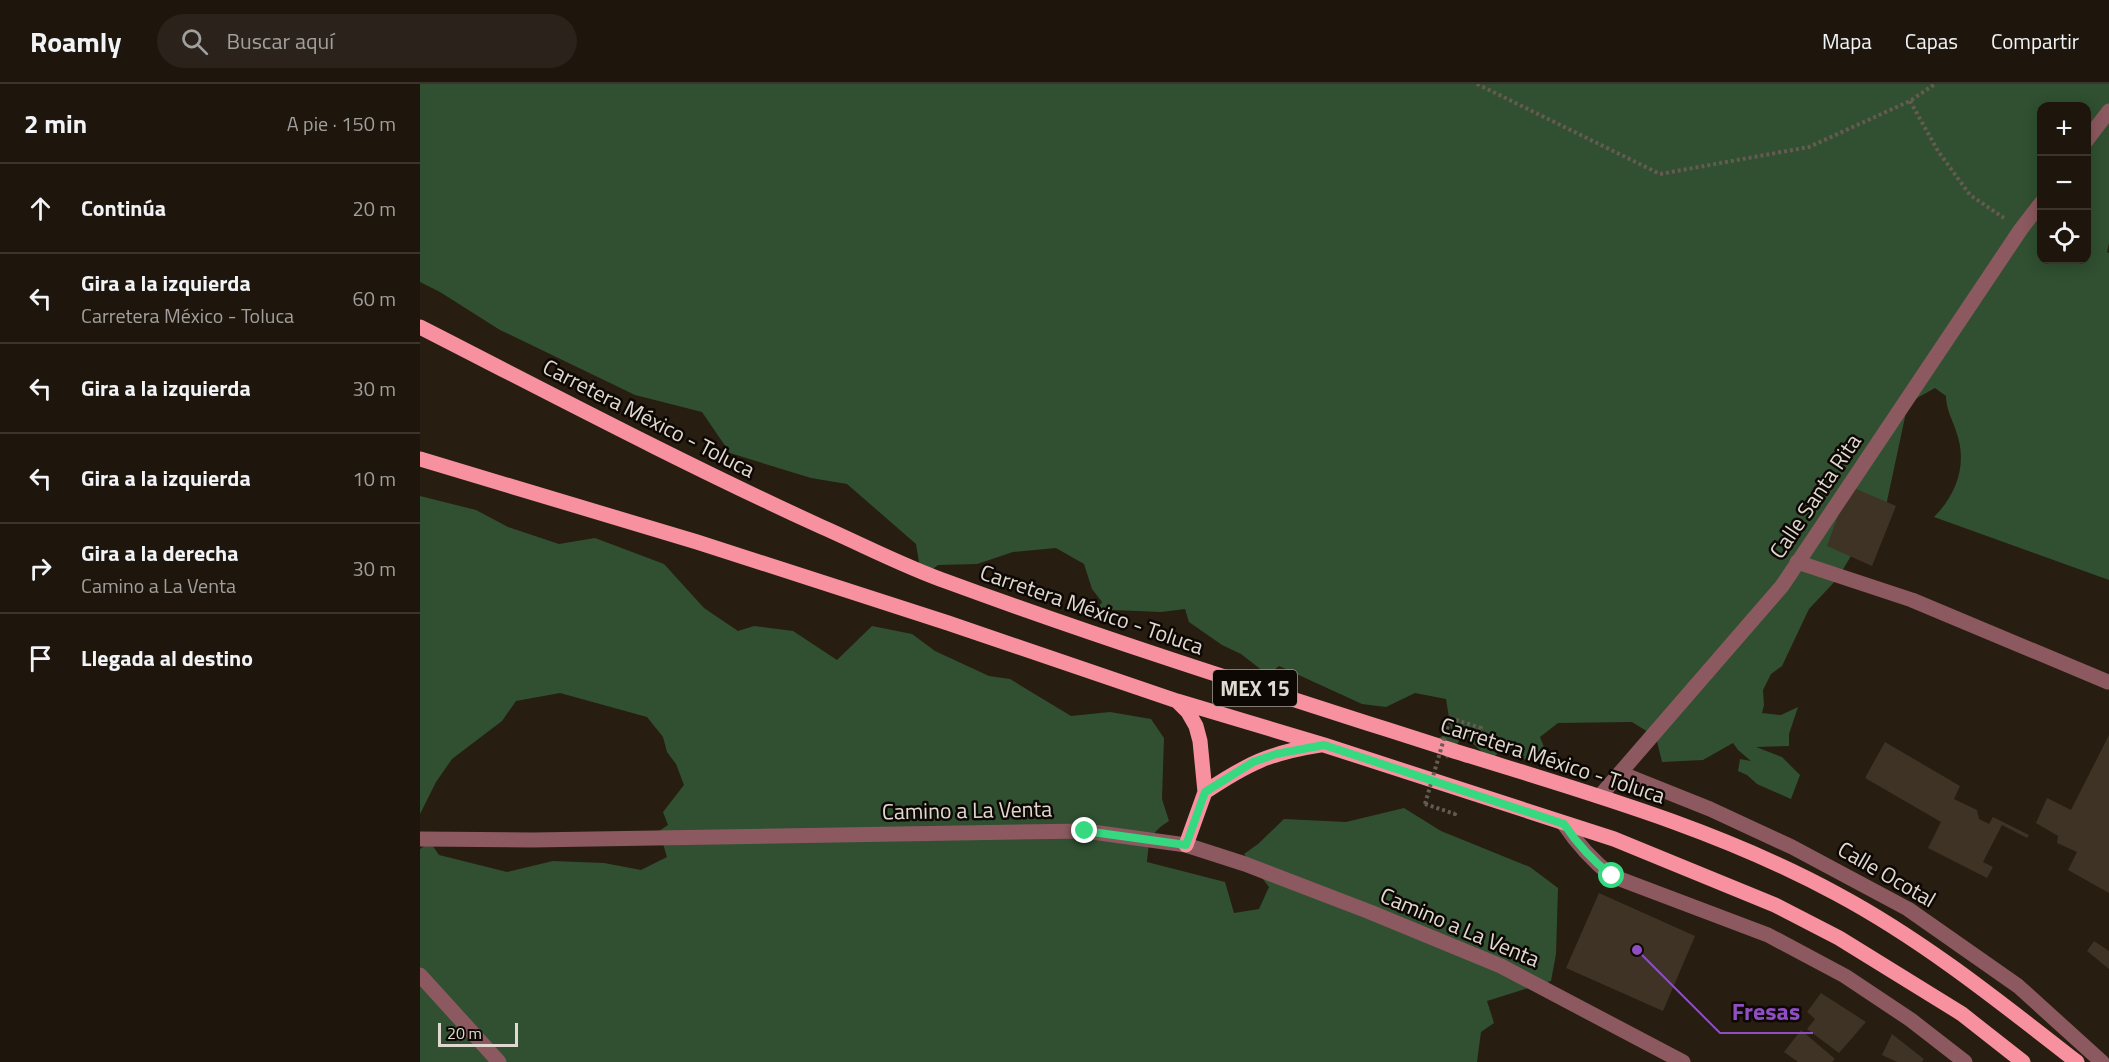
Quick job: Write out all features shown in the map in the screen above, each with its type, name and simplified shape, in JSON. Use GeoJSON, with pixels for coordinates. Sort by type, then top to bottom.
{"type":"FeatureCollection","features":[{"type":"Feature","properties":{"kind":"main road","name":"Carretera México - Toluca"},"geometry":{"type":"LineString","coordinates":[[420,327],[743,491],[941,580],[1163,658],[1600,796],[1701,833],[1776,864],[1835,892],[1895,927],[2005,1006],[2076,1062]]}},
{"type":"Feature","properties":{"kind":"main road","name":"MEX 15"},"geometry":{"type":"LineString","coordinates":[[420,459],[697,542],[1177,701],[1324,745],[1614,839],[1775,905],[1839,938],[1962,1014],[2023,1062]]}},
{"type":"Feature","properties":{"kind":"main road"},"geometry":{"type":"LineString","coordinates":[[1177,701],[1196,726],[1200,741],[1205,792],[1186,845]]}},
{"type":"Feature","properties":{"kind":"main road"},"geometry":{"type":"LineString","coordinates":[[1205,792],[1253,762],[1276,754],[1324,745]]}},
{"type":"Feature","properties":{"kind":"street"},"geometry":{"type":"LineString","coordinates":[[2091,134],[2109,111]]}},
{"type":"Feature","properties":{"kind":"street","name":"Calle Santa Rita"},"geometry":{"type":"LineString","coordinates":[[1600,796],[1782,586],[2037,208]]}},
{"type":"Feature","properties":{"kind":"street"},"geometry":{"type":"LineString","coordinates":[[1797,562],[1912,600],[2108,682]]}},
{"type":"Feature","properties":{"kind":"street","name":"Calle Ocotal"},"geometry":{"type":"LineString","coordinates":[[1620,772],[1710,809],[1792,847],[1908,909],[2018,986],[2102,1062]]}},
{"type":"Feature","properties":{"kind":"street"},"geometry":{"type":"LineString","coordinates":[[1564,824],[1593,861],[1612,876],[1768,935],[1845,976],[1911,1020],[1965,1062]]}},
{"type":"Feature","properties":{"kind":"street","name":"Camino a La Venta"},"geometry":{"type":"LineString","coordinates":[[420,839],[532,840],[1085,831],[1186,845],[1245,864],[1502,966],[1683,1062]]}},
{"type":"Feature","properties":{"kind":"street"},"geometry":{"type":"LineString","coordinates":[[420,975],[499,1062]]}},
{"type":"Feature","properties":{"kind":"path"},"geometry":{"type":"LineString","coordinates":[[1477,84],[1660,174],[1809,147],[1910,101],[1935,84]]}},
{"type":"Feature","properties":{"kind":"path"},"geometry":{"type":"LineString","coordinates":[[1910,101],[1938,151],[1970,195],[2021,229]]}},
{"type":"Feature","properties":{"kind":"path"},"geometry":{"type":"LineString","coordinates":[[1425,804],[1450,718]]}},
{"type":"Feature","properties":{"kind":"green space"},"geometry":{"type":"Polygon","coordinates":[[[420,84],[2109,84],[2109,243],[2107,252],[2109,253],[2109,580],[1934,517],[1954,488],[1961,455],[1946,396],[1935,388],[1908,403],[1883,520],[1865,532],[1838,578],[1809,609],[1782,666],[1771,674],[1763,690],[1762,713],[1781,715],[1798,707],[1789,734],[1789,746],[1756,747],[1782,757],[1800,775],[1791,799],[1757,784],[1738,771],[1740,759],[1751,761],[1733,743],[1703,760],[1662,762],[1656,737],[1632,722],[1558,723],[1540,737],[1549,760],[1529,763],[1507,745],[1489,761],[1469,738],[1462,737],[1447,759],[1433,742],[1451,730],[1446,699],[1415,693],[1386,707],[1362,704],[1279,666],[1268,675],[1241,654],[1222,645],[1189,622],[1185,609],[1161,612],[1113,610],[1091,617],[1102,602],[1092,589],[1084,564],[1056,548],[1013,552],[977,564],[938,565],[926,574],[920,568],[916,544],[847,484],[811,478],[730,453],[702,412],[635,395],[500,330],[420,282],[420,84]]]}},
{"type":"Feature","properties":{"kind":"green space"},"geometry":{"type":"Polygon","coordinates":[[[420,496],[476,510],[508,527],[559,544],[595,538],[664,564],[704,608],[738,631],[754,626],[793,631],[837,660],[872,626],[912,634],[935,651],[989,676],[1010,679],[1071,716],[1110,712],[1151,719],[1164,738],[1162,799],[1169,821],[1154,833],[1147,862],[1225,882],[1234,913],[1259,909],[1269,887],[1244,854],[1284,819],[1346,822],[1404,808],[1441,831],[1530,867],[1558,888],[1556,954],[1551,981],[1487,1001],[1494,1023],[1481,1032],[1477,1062],[420,1062],[420,849],[430,842],[439,855],[507,872],[553,861],[604,863],[641,870],[667,857],[659,831],[668,825],[663,812],[684,785],[676,764],[667,752],[663,737],[647,717],[560,693],[516,701],[502,721],[452,759],[436,782],[420,814],[420,496]]]}},
{"type":"Feature","properties":{"kind":"building"},"geometry":{"type":"Polygon","coordinates":[[[1849,486],[1896,506],[1872,566],[1827,546],[1849,486]]]}},
{"type":"Feature","properties":{"kind":"building"},"geometry":{"type":"Polygon","coordinates":[[[2109,735],[2109,893],[2068,870],[2077,852],[2057,843],[2058,836],[2036,823],[2047,798],[2071,810],[2109,735]]]}},
{"type":"Feature","properties":{"kind":"building"},"geometry":{"type":"Polygon","coordinates":[[[1885,742],[1960,786],[1954,799],[1977,810],[1979,819],[1989,824],[1993,817],[2029,835],[2027,838],[2002,825],[1983,862],[1993,867],[1987,878],[1928,848],[1941,822],[1865,778],[1885,742]]]}},
{"type":"Feature","properties":{"kind":"building"},"geometry":{"type":"Polygon","coordinates":[[[1599,893],[1695,936],[1663,1011],[1566,968],[1599,893]]]}},
{"type":"Feature","properties":{"kind":"building"},"geometry":{"type":"Polygon","coordinates":[[[2094,941],[2109,951],[2109,969],[2087,951],[2094,941]]]}},
{"type":"Feature","properties":{"kind":"building"},"geometry":{"type":"Polygon","coordinates":[[[1821,993],[1866,1022],[1839,1053],[1807,1029],[1815,1019],[1807,1012],[1821,993]]]}},
{"type":"Feature","properties":{"kind":"building"},"geometry":{"type":"Polygon","coordinates":[[[1801,1030],[1835,1059],[1832,1062],[1798,1062],[1784,1052],[1801,1030]]]}},
{"type":"Feature","properties":{"kind":"building"},"geometry":{"type":"Polygon","coordinates":[[[1892,1034],[1924,1059],[1922,1062],[1897,1062],[1882,1055],[1892,1034]]]}},
{"type":"Feature","properties":{"kind":"place","name":"Fresas"},"geometry":{"type":"Point","coordinates":[1637,950]}},
{"type":"Feature","properties":{"kind":"route"},"geometry":{"type":"LineString","coordinates":[[1085,831],[1186,845],[1205,792],[1253,762],[1276,754],[1324,745],[1564,824],[1593,861],[1612,876]]}}]}
